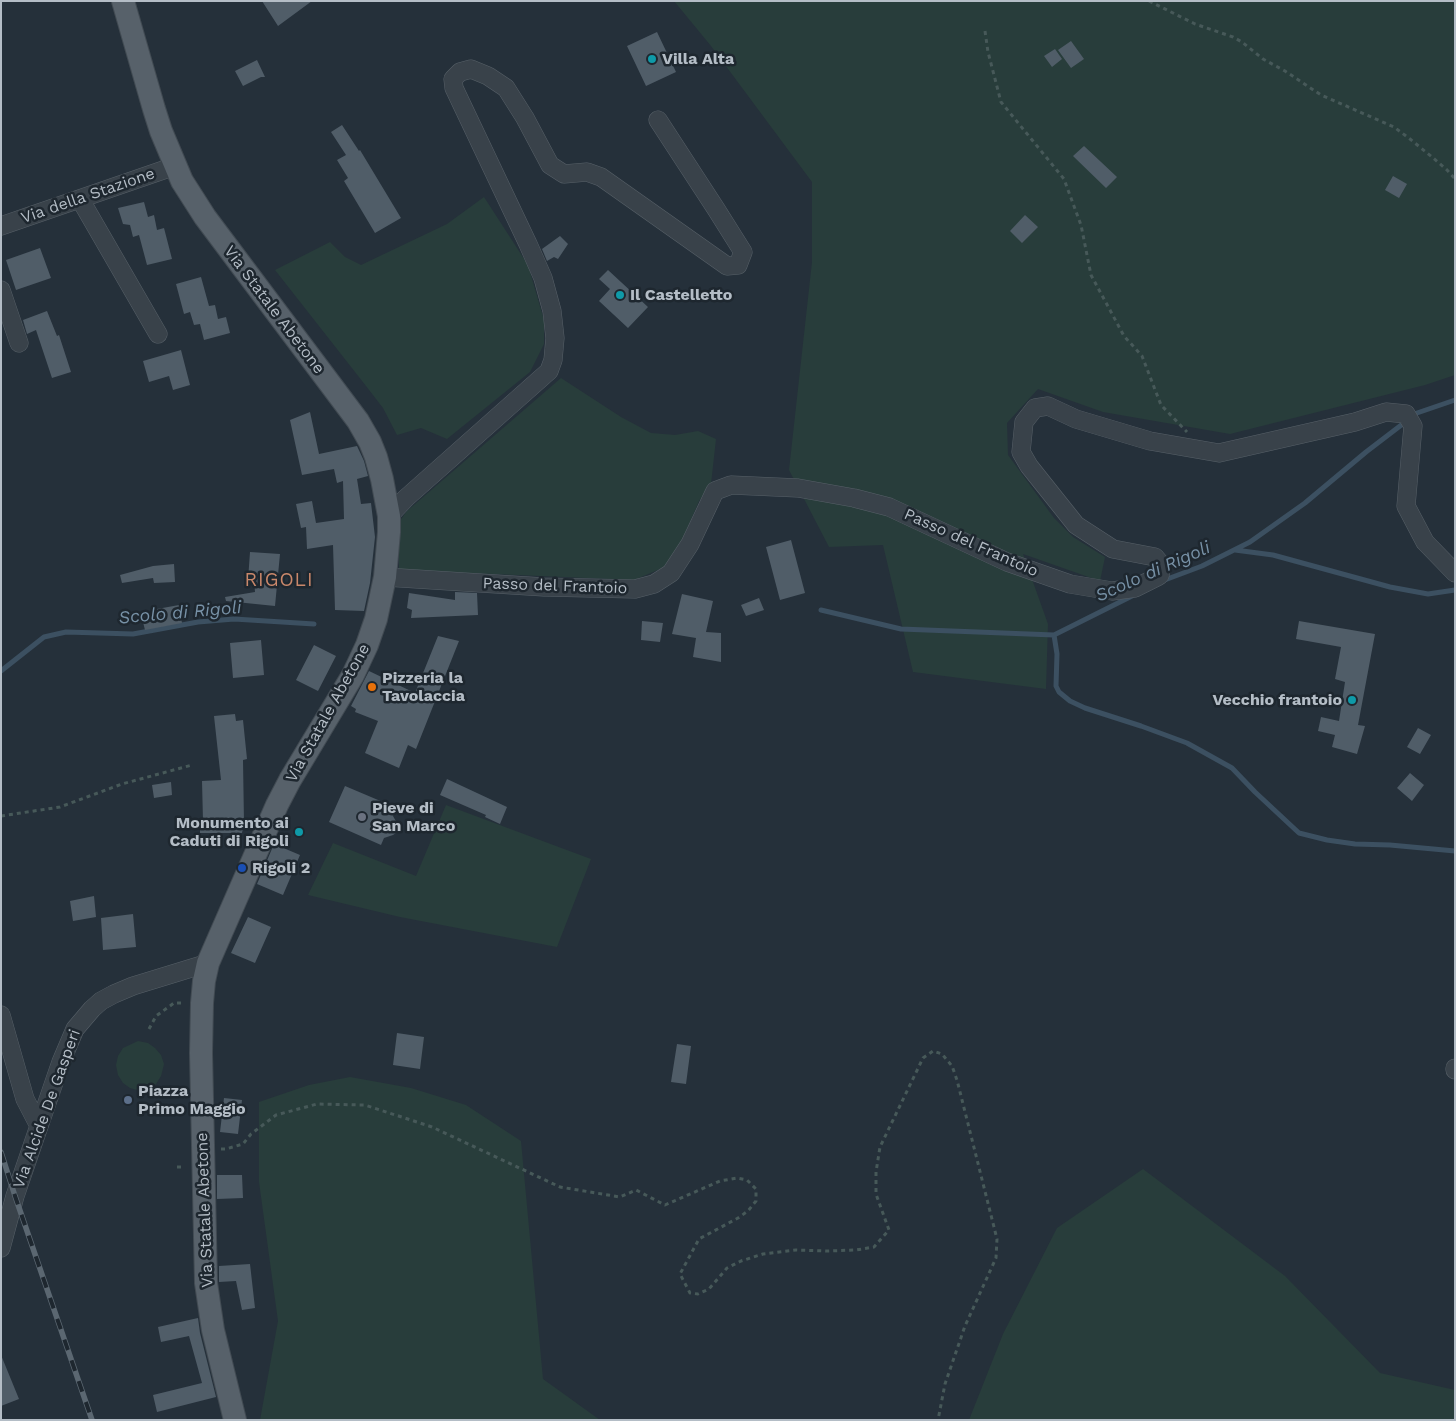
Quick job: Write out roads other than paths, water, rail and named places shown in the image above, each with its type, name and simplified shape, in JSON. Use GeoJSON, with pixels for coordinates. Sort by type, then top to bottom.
{"type":"FeatureCollection","features":[{"type":"Feature","properties":{"kind":"main road","name":"Via Statale Abetone"},"geometry":{"type":"LineString","coordinates":[[123,1],[154,109],[182,181],[205,217],[358,422],[370,442],[376,457],[389,516],[385,577],[376,619],[367,645],[353,675],[277,805],[208,962],[202,1003],[201,1053],[206,1283],[212,1330],[235,1420]]}},
{"type":"Feature","properties":{"kind":"street"},"geometry":{"type":"LineString","coordinates":[[389,516],[406,498],[549,371],[553,360],[555,338],[552,311],[543,278],[454,88],[453,79],[460,72],[471,69],[488,76],[506,88],[525,118],[550,165],[564,174],[587,172],[601,177],[727,266],[738,265],[743,252],[658,120]]}},
{"type":"Feature","properties":{"kind":"street","name":"Via della Stazione"},"geometry":{"type":"LineString","coordinates":[[1,226],[175,166]]}},
{"type":"Feature","properties":{"kind":"street"},"geometry":{"type":"LineString","coordinates":[[80,199],[158,334]]}},
{"type":"Feature","properties":{"kind":"street"},"geometry":{"type":"LineString","coordinates":[[1,290],[19,343]]}},
{"type":"Feature","properties":{"kind":"street","name":"Passo del Frantoio"},"geometry":{"type":"LineString","coordinates":[[385,577],[544,587],[635,589],[654,584],[671,573],[690,544],[716,490],[731,486],[798,488],[863,500],[889,507],[1007,562],[1070,584],[1112,592],[1135,588],[1160,575],[1162,570],[1160,563],[1155,557],[1113,549],[1076,525],[1029,466],[1021,452],[1024,422],[1035,408],[1048,406],[1076,419],[1150,441],[1219,452],[1355,422],[1386,412],[1406,414],[1413,426],[1406,506],[1425,542],[1455,574]]}},
{"type":"Feature","properties":{"kind":"street","name":"Via Alcide De Gasperi"},"geometry":{"type":"LineString","coordinates":[[1,1248],[15,1196],[61,1062],[75,1029],[92,1009],[108,997],[133,986],[208,962]]}},
{"type":"Feature","properties":{"kind":"street"},"geometry":{"type":"LineString","coordinates":[[1,1015],[25,1099],[39,1126]]}},
{"type":"Feature","properties":{"kind":"waterway","name":"Scolo di Rigoli"},"geometry":{"type":"LineString","coordinates":[[1162,581],[1202,566],[1250,542],[1305,503],[1366,452],[1417,413],[1455,400]]}},
{"type":"Feature","properties":{"kind":"waterway"},"geometry":{"type":"LineString","coordinates":[[1235,550],[1273,555],[1390,587],[1428,594],[1455,590]]}},
{"type":"Feature","properties":{"kind":"waterway","name":"Scolo di Rigoli"},"geometry":{"type":"LineString","coordinates":[[821,610],[901,629],[1054,635],[1132,596]]}},
{"type":"Feature","properties":{"kind":"waterway","name":"Scolo di Rigoli"},"geometry":{"type":"LineString","coordinates":[[1,671],[44,637],[66,632],[133,634],[198,622],[234,619],[314,624]]}},
{"type":"Feature","properties":{"kind":"waterway"},"geometry":{"type":"LineString","coordinates":[[1054,635],[1057,654],[1056,686],[1059,692],[1070,701],[1085,708],[1187,743],[1232,768],[1299,833],[1355,844],[1455,851]]}},
{"type":"Feature","properties":{"kind":"railway"},"geometry":{"type":"LineString","coordinates":[[1,1152],[92,1420]]}},
{"type":"Feature","properties":{"kind":"place","name":"Villa Alta"},"geometry":{"type":"Point","coordinates":[652,59]}},
{"type":"Feature","properties":{"kind":"place","name":"Il Castelletto"},"geometry":{"type":"Point","coordinates":[620,295]}},
{"type":"Feature","properties":{"kind":"place","name":"Pizzeria la Tavolaccia"},"geometry":{"type":"Point","coordinates":[372,687]}},
{"type":"Feature","properties":{"kind":"place","name":"Vecchio frantoio"},"geometry":{"type":"Point","coordinates":[1352,700]}},
{"type":"Feature","properties":{"kind":"place","name":"Pieve di San Marco"},"geometry":{"type":"Point","coordinates":[362,817]}},
{"type":"Feature","properties":{"kind":"place","name":"Monumento ai Caduti di Rigoli"},"geometry":{"type":"Point","coordinates":[299,832]}},
{"type":"Feature","properties":{"kind":"place","name":"Rigoli 2"},"geometry":{"type":"Point","coordinates":[242,868]}},
{"type":"Feature","properties":{"kind":"place","name":"Piazza Primo Maggio"},"geometry":{"type":"Point","coordinates":[128,1100]}},
{"type":"Feature","properties":{"kind":"district","name":"RIGOLI"},"geometry":{"type":"Point","coordinates":[279,580]}}]}
